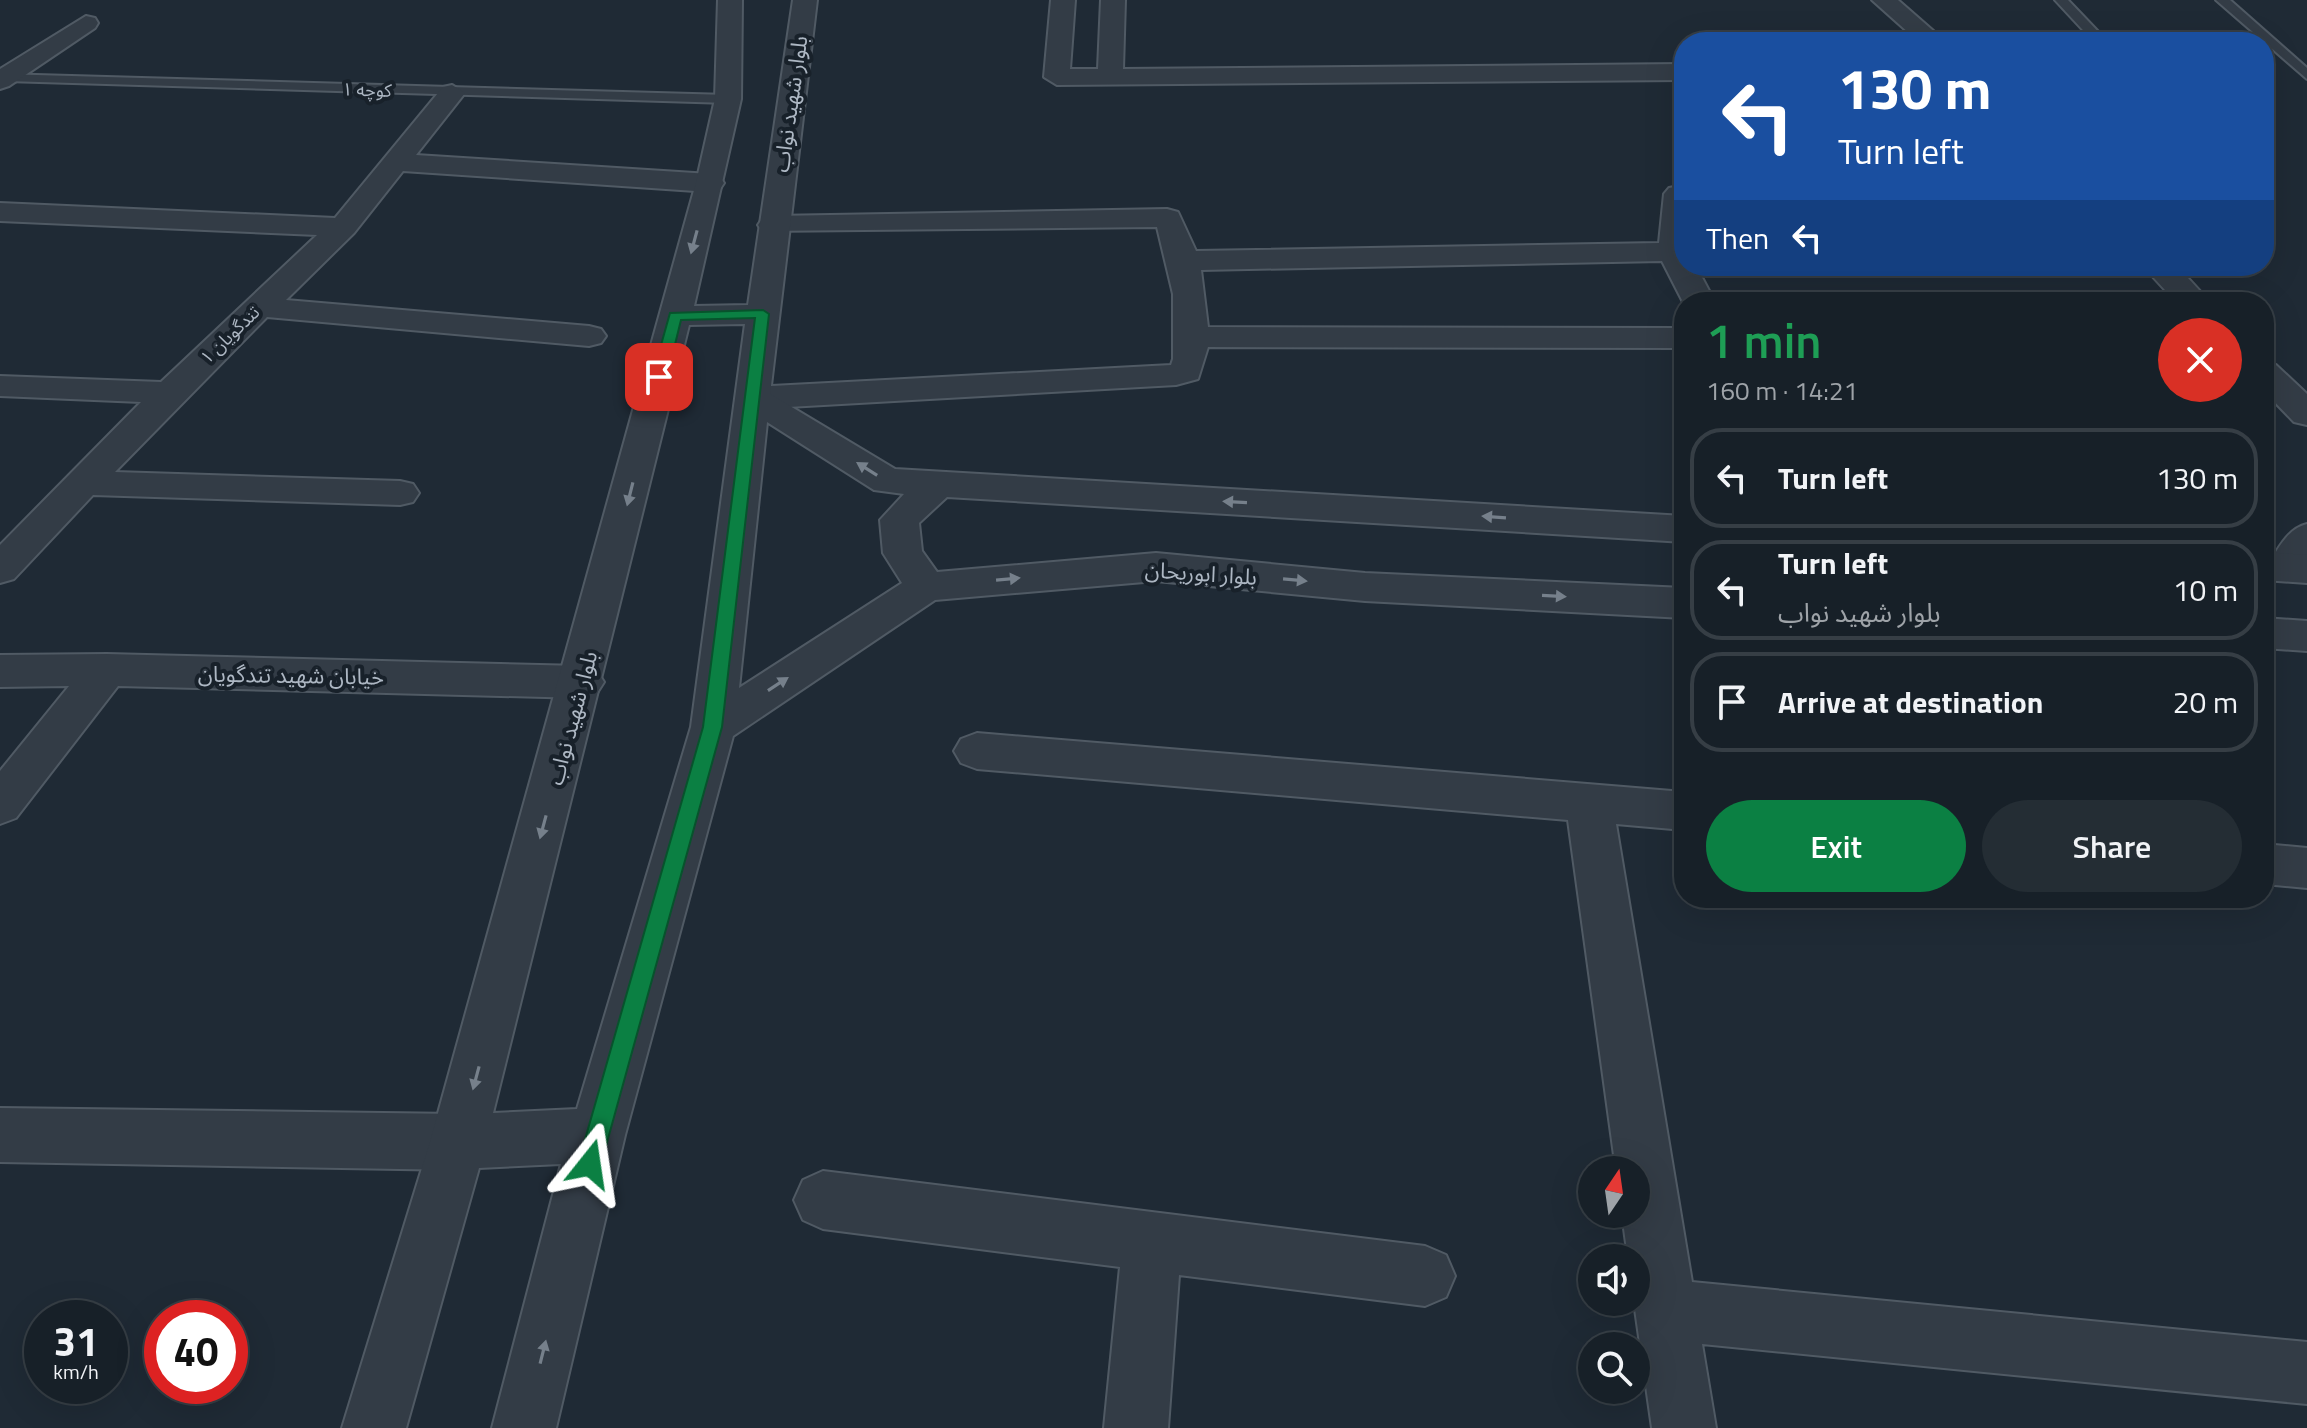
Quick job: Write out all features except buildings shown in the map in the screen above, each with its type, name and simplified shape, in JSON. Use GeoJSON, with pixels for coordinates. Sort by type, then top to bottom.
{"type":"FeatureCollection","features":[{"type":"Feature","properties":{"kind":"street","name":"بلوار شهید نواب"},"geometry":{"type":"LineString","coordinates":[[374,1428],[458,1142],[582,682],[710,183],[728,99],[730,0]]}},
{"type":"Feature","properties":{"kind":"street","name":"بلوار شهید نواب"},"geometry":{"type":"LineString","coordinates":[[524,1428],[597,1135],[713,727],[773,225],[805,0]]}},
{"type":"Feature","properties":{"kind":"street"},"geometry":{"type":"LineString","coordinates":[[1884,0],[1922,32]]}},
{"type":"Feature","properties":{"kind":"street"},"geometry":{"type":"LineString","coordinates":[[1110,77],[1112,5],[1063,5],[1057,77],[1110,77],[1674,72]]}},
{"type":"Feature","properties":{"kind":"street"},"geometry":{"type":"LineString","coordinates":[[3,79],[86,23]]}},
{"type":"Feature","properties":{"kind":"street","name":"تندگویان ۱"},"geometry":{"type":"LineString","coordinates":[[0,569],[170,393],[343,227],[452,93]]}},
{"type":"Feature","properties":{"kind":"street"},"geometry":{"type":"LineString","coordinates":[[395,162],[710,183]]}},
{"type":"Feature","properties":{"kind":"street"},"geometry":{"type":"LineString","coordinates":[[0,212],[343,227]]}},
{"type":"Feature","properties":{"kind":"street"},"geometry":{"type":"LineString","coordinates":[[753,398],[1176,375],[1186,372],[1190,366],[1195,337],[1182,261],[1173,224],[1167,218],[773,225]]}},
{"type":"Feature","properties":{"kind":"street"},"geometry":{"type":"LineString","coordinates":[[1182,261],[1673,252],[1674,242]]}},
{"type":"Feature","properties":{"kind":"street"},"geometry":{"type":"LineString","coordinates":[[2169,276],[2184,292]]}},
{"type":"Feature","properties":{"kind":"street"},"geometry":{"type":"LineString","coordinates":[[259,307],[589,336]]}},
{"type":"Feature","properties":{"kind":"street"},"geometry":{"type":"LineString","coordinates":[[675,316],[763,314]]}},
{"type":"Feature","properties":{"kind":"street"},"geometry":{"type":"LineString","coordinates":[[1195,337],[1674,338]]}},
{"type":"Feature","properties":{"kind":"street"},"geometry":{"type":"LineString","coordinates":[[2274,382],[2307,414]]}},
{"type":"Feature","properties":{"kind":"street"},"geometry":{"type":"LineString","coordinates":[[0,386],[170,393]]}},
{"type":"Feature","properties":{"kind":"street"},"geometry":{"type":"LineString","coordinates":[[753,398],[887,481],[1674,528]]}},
{"type":"Feature","properties":{"kind":"street"},"geometry":{"type":"LineString","coordinates":[[83,483],[400,493]]}},
{"type":"Feature","properties":{"kind":"street"},"geometry":{"type":"LineString","coordinates":[[926,587],[903,553],[899,520],[937,485]]}},
{"type":"Feature","properties":{"kind":"street","name":"بلوار ابوریحان"},"geometry":{"type":"LineString","coordinates":[[713,727],[926,587],[1156,567],[1365,587],[1674,602]]}},
{"type":"Feature","properties":{"kind":"street"},"geometry":{"type":"LineString","coordinates":[[2274,634],[2307,636]]}},
{"type":"Feature","properties":{"kind":"street"},"geometry":{"type":"LineString","coordinates":[[0,805],[107,670]]}},
{"type":"Feature","properties":{"kind":"street","name":"خیابان شهید تندگویان"},"geometry":{"type":"LineString","coordinates":[[0,671],[107,670],[582,682]]}},
{"type":"Feature","properties":{"kind":"street"},"geometry":{"type":"LineString","coordinates":[[977,751],[1674,810]]}},
{"type":"Feature","properties":{"kind":"street"},"geometry":{"type":"LineString","coordinates":[[1589,803],[1684,1428]]}},
{"type":"Feature","properties":{"kind":"street"},"geometry":{"type":"LineString","coordinates":[[2274,865],[2307,868]]}},
{"type":"Feature","properties":{"kind":"street"},"geometry":{"type":"LineString","coordinates":[[0,1135],[458,1142],[597,1135]]}},
{"type":"Feature","properties":{"kind":"street"},"geometry":{"type":"LineString","coordinates":[[823,1200],[1425,1276]]}},
{"type":"Feature","properties":{"kind":"street"},"geometry":{"type":"LineString","coordinates":[[1136,1428],[1152,1243]]}},
{"type":"Feature","properties":{"kind":"street"},"geometry":{"type":"LineString","coordinates":[[1666,1310],[2307,1373]]}},
{"type":"Feature","properties":{"kind":"lane"},"geometry":{"type":"LineString","coordinates":[[2061,0],[2091,32]]}},
{"type":"Feature","properties":{"kind":"lane"},"geometry":{"type":"LineString","coordinates":[[2222,0],[2258,32]]}},
{"type":"Feature","properties":{"kind":"lane"},"geometry":{"type":"LineString","coordinates":[[2274,46],[2307,75]]}},
{"type":"Feature","properties":{"kind":"lane","name":"کوچه ۱"},"geometry":{"type":"LineString","coordinates":[[3,79],[728,99]]}},
{"type":"Feature","properties":{"kind":"route"},"geometry":{"type":"LineString","coordinates":[[590,1164],[713,727],[763,314],[675,316],[659,377]]}}]}
